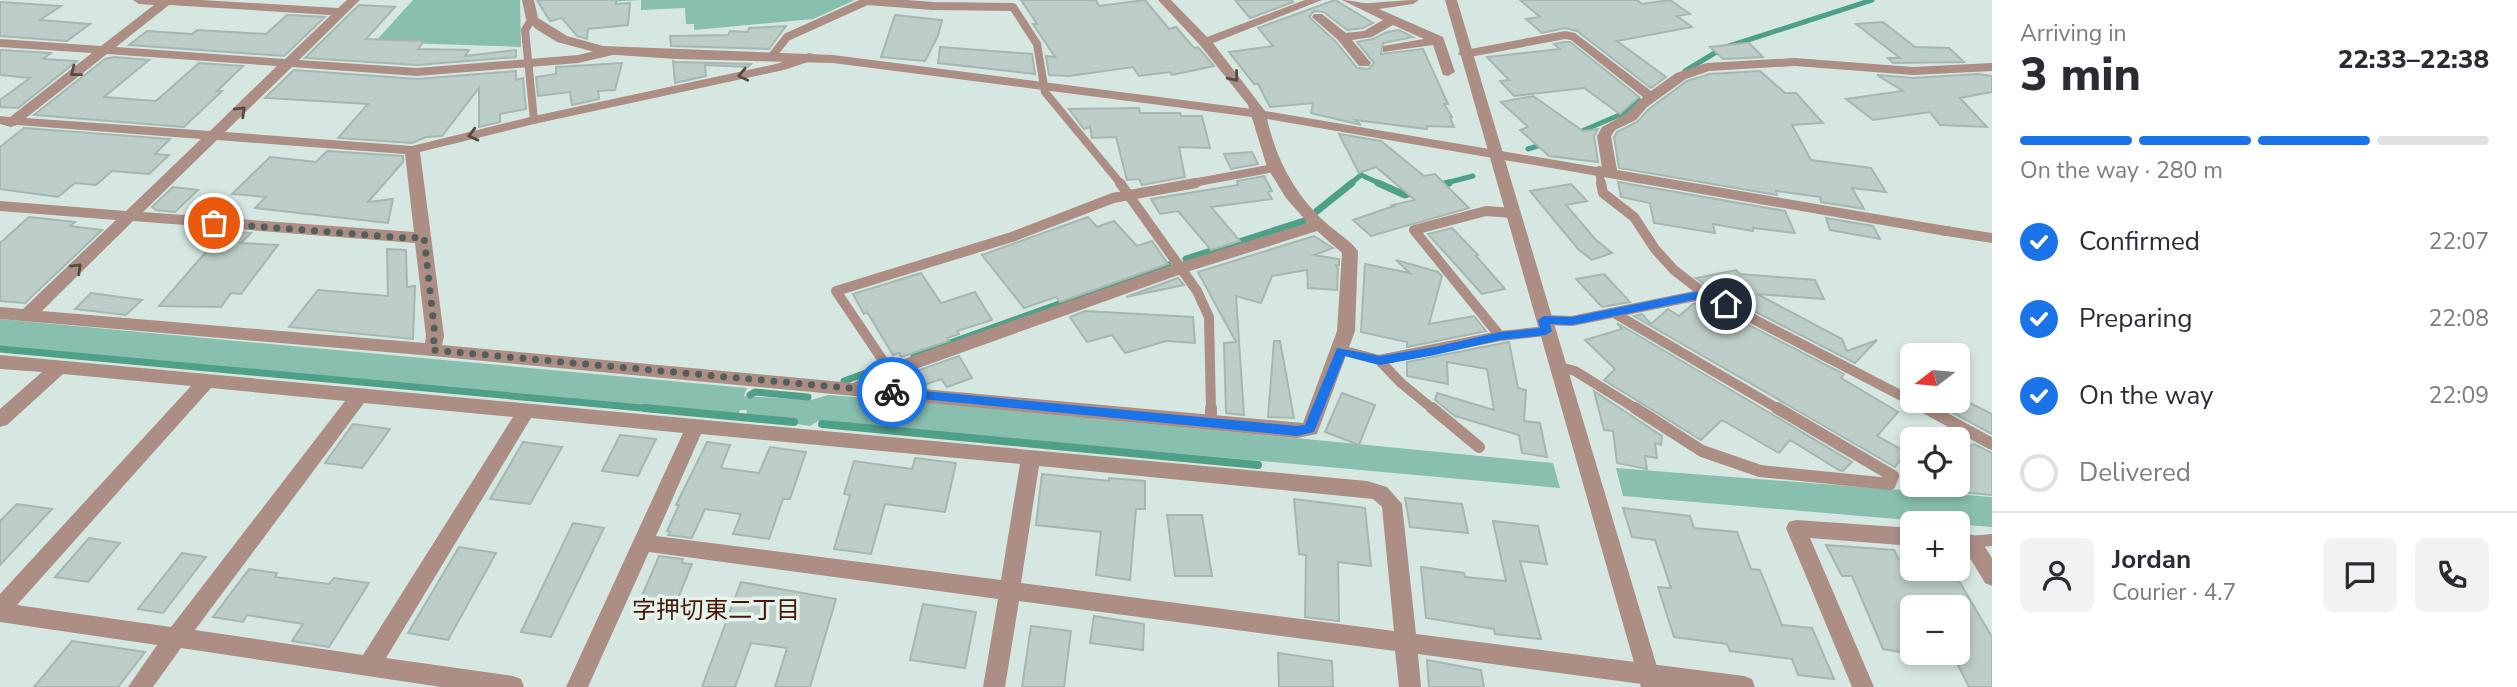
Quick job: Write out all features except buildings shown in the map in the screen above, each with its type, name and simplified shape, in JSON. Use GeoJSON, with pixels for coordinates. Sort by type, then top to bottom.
{"type":"FeatureCollection","features":[{"type":"Feature","properties":{"kind":"street"},"geometry":{"type":"LineString","coordinates":[[139,0],[342,12]]}},
{"type":"Feature","properties":{"kind":"street"},"geometry":{"type":"LineString","coordinates":[[27,315],[354,0]]}},
{"type":"Feature","properties":{"kind":"street"},"geometry":{"type":"LineString","coordinates":[[528,0],[532,19],[562,39],[612,51],[809,57],[1260,114],[1992,239]]}},
{"type":"Feature","properties":{"kind":"street"},"geometry":{"type":"LineString","coordinates":[[0,313],[432,350],[1297,431],[1310,429],[1341,351],[1346,331],[1350,251],[1318,226],[1285,188],[1274,168],[1255,104],[1205,42],[1164,0]]}},
{"type":"Feature","properties":{"kind":"street"},"geometry":{"type":"LineString","coordinates":[[1205,42],[1316,0]]}},
{"type":"Feature","properties":{"kind":"street"},"geometry":{"type":"LineString","coordinates":[[1348,0],[1438,40],[1448,72]]}},
{"type":"Feature","properties":{"kind":"street"},"geometry":{"type":"LineString","coordinates":[[1365,8],[1413,0]]}},
{"type":"Feature","properties":{"kind":"street"},"geometry":{"type":"LineString","coordinates":[[1451,0],[1649,680]]}},
{"type":"Feature","properties":{"kind":"street"},"geometry":{"type":"LineString","coordinates":[[0,131],[7,120],[167,1]]}},
{"type":"Feature","properties":{"kind":"street"},"geometry":{"type":"LineString","coordinates":[[1318,17],[1343,37],[1364,63]]}},
{"type":"Feature","properties":{"kind":"street"},"geometry":{"type":"LineString","coordinates":[[1343,37],[1367,34],[1393,20]]}},
{"type":"Feature","properties":{"kind":"street"},"geometry":{"type":"LineString","coordinates":[[1465,54],[1565,35],[1575,37],[1651,97]]}},
{"type":"Feature","properties":{"kind":"street"},"geometry":{"type":"LineString","coordinates":[[1388,49],[1438,40]]}},
{"type":"Feature","properties":{"kind":"street"},"geometry":{"type":"LineString","coordinates":[[0,43],[417,72],[461,71],[578,59],[612,51]]}},
{"type":"Feature","properties":{"kind":"street"},"geometry":{"type":"LineString","coordinates":[[7,120],[412,150],[534,120],[779,67],[809,57]]}},
{"type":"Feature","properties":{"kind":"street"},"geometry":{"type":"LineString","coordinates":[[1605,171],[1606,131],[1614,124],[1631,117],[1651,97],[1681,76],[1707,67],[1795,62],[1913,71],[1992,67]]}},
{"type":"Feature","properties":{"kind":"street"},"geometry":{"type":"LineString","coordinates":[[412,150],[435,335],[432,350]]}},
{"type":"Feature","properties":{"kind":"street"},"geometry":{"type":"LineString","coordinates":[[0,206],[407,238],[424,237]]}},
{"type":"Feature","properties":{"kind":"street"},"geometry":{"type":"LineString","coordinates":[[856,389],[890,372],[1181,268],[1287,233],[1318,226]]}},
{"type":"Feature","properties":{"kind":"street"},"geometry":{"type":"LineString","coordinates":[[0,362],[1031,457],[1380,493],[1392,504],[1410,687]]}},
{"type":"Feature","properties":{"kind":"street"},"geometry":{"type":"LineString","coordinates":[[0,420],[60,367]]}},
{"type":"Feature","properties":{"kind":"street"},"geometry":{"type":"LineString","coordinates":[[0,611],[207,381]]}},
{"type":"Feature","properties":{"kind":"street"},"geometry":{"type":"LineString","coordinates":[[139,687],[360,395]]}},
{"type":"Feature","properties":{"kind":"street"},"geometry":{"type":"LineString","coordinates":[[368,667],[526,411]]}},
{"type":"Feature","properties":{"kind":"street"},"geometry":{"type":"LineString","coordinates":[[577,687],[695,427]]}},
{"type":"Feature","properties":{"kind":"street"},"geometry":{"type":"LineString","coordinates":[[994,687],[1031,457]]}},
{"type":"Feature","properties":{"kind":"street"},"geometry":{"type":"LineString","coordinates":[[1863,687],[1796,528],[1900,536]]}},
{"type":"Feature","properties":{"kind":"street"},"geometry":{"type":"LineString","coordinates":[[1974,541],[1992,577]]}},
{"type":"Feature","properties":{"kind":"street"},"geometry":{"type":"LineString","coordinates":[[644,543],[1406,642],[1649,680],[1744,687]]}},
{"type":"Feature","properties":{"kind":"street"},"geometry":{"type":"LineString","coordinates":[[0,611],[513,687]]}},
{"type":"Feature","properties":{"kind":"lane"},"geometry":{"type":"LineString","coordinates":[[772,56],[787,37],[868,0],[933,6],[1013,7],[1038,43],[1042,61],[1040,76],[1045,92],[1129,194],[1181,268],[1209,317],[1211,422]]}},
{"type":"Feature","properties":{"kind":"lane"},"geometry":{"type":"LineString","coordinates":[[532,19],[525,30],[534,120]]}},
{"type":"Feature","properties":{"kind":"lane"},"geometry":{"type":"LineString","coordinates":[[890,372],[836,291],[1012,237],[1129,194],[1274,168]]}},
{"type":"Feature","properties":{"kind":"lane"},"geometry":{"type":"LineString","coordinates":[[1605,171],[1603,192],[1634,217],[1655,249],[1674,270],[1705,294],[1831,357],[1992,444]]}},
{"type":"Feature","properties":{"kind":"lane"},"geometry":{"type":"LineString","coordinates":[[1500,336],[1414,230],[1486,211],[1512,213]]}},
{"type":"Feature","properties":{"kind":"lane"},"geometry":{"type":"LineString","coordinates":[[1341,351],[1380,360],[1435,351],[1705,294]]}},
{"type":"Feature","properties":{"kind":"lane"},"geometry":{"type":"LineString","coordinates":[[1556,366],[1588,378],[1702,451],[1740,465],[1760,471],[1890,484],[1893,476],[1614,313]]}},
{"type":"Feature","properties":{"kind":"lane"},"geometry":{"type":"LineString","coordinates":[[1380,360],[1401,383],[1479,447]]}},
{"type":"Feature","properties":{"kind":"green space"},"geometry":{"type":"Polygon","coordinates":[[[413,0],[520,0],[521,47],[375,42],[413,0]]]}},
{"type":"Feature","properties":{"kind":"green space"},"geometry":{"type":"Polygon","coordinates":[[[589,0],[641,0],[589,3],[589,0]]]}},
{"type":"Feature","properties":{"kind":"green space"},"geometry":{"type":"Polygon","coordinates":[[[641,0],[855,0],[813,19],[694,30],[694,24],[686,24],[685,8],[641,10],[641,0]]]}},
{"type":"Feature","properties":{"kind":"green space"},"geometry":{"type":"Polygon","coordinates":[[[0,319],[747,388],[744,396],[811,400],[828,395],[933,403],[1553,463],[1560,488],[818,421],[810,426],[797,424],[798,420],[746,416],[747,410],[740,410],[738,415],[0,347],[0,319]]]}},
{"type":"Feature","properties":{"kind":"green space"},"geometry":{"type":"Polygon","coordinates":[[[1616,468],[1900,490],[1900,497],[1992,497],[1992,527],[1970,525],[1970,511],[1900,511],[1900,519],[1623,496],[1616,468]]]}},
{"type":"Feature","properties":{"kind":"waterway"},"geometry":{"type":"LineString","coordinates":[[1685,71],[1723,48],[1872,0]]}},
{"type":"Feature","properties":{"kind":"waterway"},"geometry":{"type":"LineString","coordinates":[[1575,134],[1624,113],[1638,99]]}},
{"type":"Feature","properties":{"kind":"waterway"},"geometry":{"type":"LineString","coordinates":[[1528,149],[1544,144]]}},
{"type":"Feature","properties":{"kind":"waterway"},"geometry":{"type":"LineString","coordinates":[[1350,184],[1361,175],[1381,184]]}},
{"type":"Feature","properties":{"kind":"waterway"},"geometry":{"type":"LineString","coordinates":[[1442,184],[1473,176]]}},
{"type":"Feature","properties":{"kind":"waterway"},"geometry":{"type":"LineString","coordinates":[[1317,211],[1352,183]]}},
{"type":"Feature","properties":{"kind":"waterway"},"geometry":{"type":"LineString","coordinates":[[1378,183],[1405,195],[1415,192]]}},
{"type":"Feature","properties":{"kind":"waterway"},"geometry":{"type":"LineString","coordinates":[[1436,186],[1449,183]]}},
{"type":"Feature","properties":{"kind":"waterway"},"geometry":{"type":"LineString","coordinates":[[1186,259],[1304,221]]}},
{"type":"Feature","properties":{"kind":"waterway"},"geometry":{"type":"LineString","coordinates":[[914,356],[1168,265]]}},
{"type":"Feature","properties":{"kind":"waterway"},"geometry":{"type":"LineString","coordinates":[[0,349],[664,410]]}},
{"type":"Feature","properties":{"kind":"waterway"},"geometry":{"type":"LineString","coordinates":[[844,381],[877,369]]}},
{"type":"Feature","properties":{"kind":"waterway"},"geometry":{"type":"LineString","coordinates":[[750,395],[755,392],[808,397]]}},
{"type":"Feature","properties":{"kind":"waterway"},"geometry":{"type":"LineString","coordinates":[[645,408],[794,422]]}},
{"type":"Feature","properties":{"kind":"waterway"},"geometry":{"type":"LineString","coordinates":[[822,424],[1258,465]]}},
{"type":"Feature","properties":{"kind":"way so far"},"geometry":{"type":"LineString","coordinates":[[214,223],[407,238],[424,237],[435,335],[432,350],[892,392]]}},
{"type":"Feature","properties":{"kind":"district","name":"字押切東二丁目"},"geometry":{"type":"Point","coordinates":[716,610]}},
{"type":"Feature","properties":{"kind":"route"},"geometry":{"type":"LineString","coordinates":[[892,392],[1297,431],[1310,429],[1341,351],[1380,360],[1500,336],[1546,331],[1544,320],[1572,321],[1705,294],[1726,304]]}}]}
